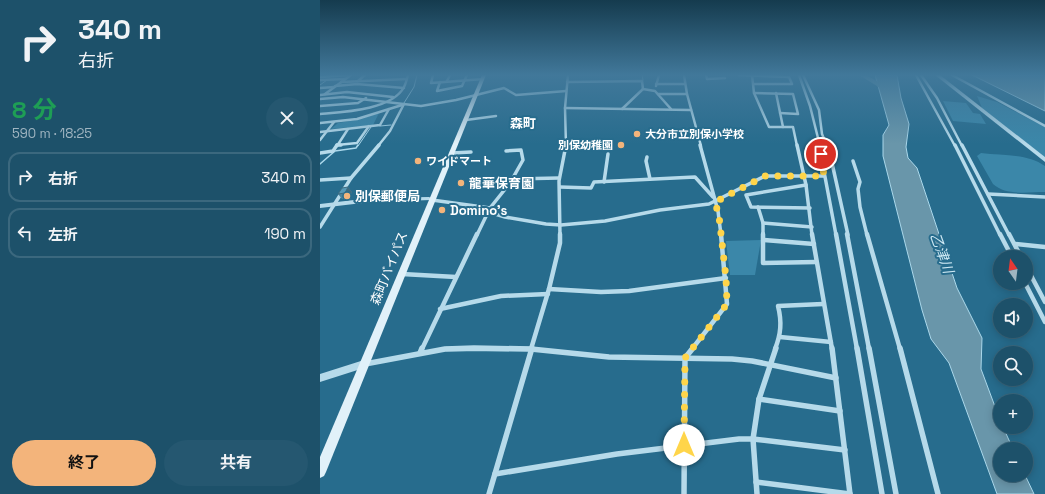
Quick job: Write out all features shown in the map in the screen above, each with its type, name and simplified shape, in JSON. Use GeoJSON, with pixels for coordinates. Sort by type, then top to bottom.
{"type":"FeatureCollection","features":[{"type":"Feature","properties":{"kind":"main road","name":"森町バイパス"},"geometry":{"type":"LineString","coordinates":[[320,472],[402,274],[431,199],[475,98]]}},
{"type":"Feature","properties":{"kind":"street"},"geometry":{"type":"LineString","coordinates":[[366,98],[421,106],[461,98]]}},
{"type":"Feature","properties":{"kind":"street"},"geometry":{"type":"LineString","coordinates":[[320,106],[358,103],[366,98]]}},
{"type":"Feature","properties":{"kind":"street"},"geometry":{"type":"LineString","coordinates":[[320,114],[354,111],[387,102],[392,98]]}},
{"type":"Feature","properties":{"kind":"street"},"geometry":{"type":"LineString","coordinates":[[488,494],[532,349],[560,243],[561,225],[559,178],[567,140],[566,98]]}},
{"type":"Feature","properties":{"kind":"street"},"geometry":{"type":"LineString","coordinates":[[622,110],[634,98]]}},
{"type":"Feature","properties":{"kind":"street"},"geometry":{"type":"LineString","coordinates":[[662,98],[671,109]]}},
{"type":"Feature","properties":{"kind":"street"},"geometry":{"type":"LineString","coordinates":[[684,494],[685,358],[727,304],[726,278],[719,216],[688,98]]}},
{"type":"Feature","properties":{"kind":"street"},"geometry":{"type":"LineString","coordinates":[[756,98],[768,127],[793,127],[806,185],[816,262],[831,342],[850,494],[756,482]]}},
{"type":"Feature","properties":{"kind":"street"},"geometry":{"type":"LineString","coordinates":[[777,98],[783,127]]}},
{"type":"Feature","properties":{"kind":"street"},"geometry":{"type":"LineString","coordinates":[[780,113],[798,114],[794,98]]}},
{"type":"Feature","properties":{"kind":"street"},"geometry":{"type":"LineString","coordinates":[[807,98],[850,309],[882,494]]}},
{"type":"Feature","properties":{"kind":"street"},"geometry":{"type":"LineString","coordinates":[[814,98],[819,110],[822,134],[830,154],[844,216],[896,494]]}},
{"type":"Feature","properties":{"kind":"street"},"geometry":{"type":"LineString","coordinates":[[929,98],[952,138],[968,173],[1008,250]]}},
{"type":"Feature","properties":{"kind":"street"},"geometry":{"type":"LineString","coordinates":[[936,98],[1018,250]]}},
{"type":"Feature","properties":{"kind":"street"},"geometry":{"type":"LineString","coordinates":[[966,98],[1045,160]]}},
{"type":"Feature","properties":{"kind":"street"},"geometry":{"type":"LineString","coordinates":[[994,98],[1045,126]]}},
{"type":"Feature","properties":{"kind":"street"},"geometry":{"type":"LineString","coordinates":[[320,123],[356,119],[404,104]]}},
{"type":"Feature","properties":{"kind":"street"},"geometry":{"type":"LineString","coordinates":[[320,227],[333,204],[351,178],[390,131],[404,104]]}},
{"type":"Feature","properties":{"kind":"street"},"geometry":{"type":"LineString","coordinates":[[565,108],[691,110]]}},
{"type":"Feature","properties":{"kind":"street"},"geometry":{"type":"LineString","coordinates":[[320,132],[380,125],[390,110],[389,109]]}},
{"type":"Feature","properties":{"kind":"street"},"geometry":{"type":"LineString","coordinates":[[466,120],[496,116]]}},
{"type":"Feature","properties":{"kind":"street"},"geometry":{"type":"LineString","coordinates":[[320,140],[334,122]]}},
{"type":"Feature","properties":{"kind":"street"},"geometry":{"type":"LineString","coordinates":[[337,145],[357,144],[369,126]]}},
{"type":"Feature","properties":{"kind":"street"},"geometry":{"type":"LineString","coordinates":[[320,153],[333,152],[348,129]]}},
{"type":"Feature","properties":{"kind":"street"},"geometry":{"type":"LineString","coordinates":[[420,353],[490,208],[512,179],[523,160],[521,150],[506,151]]}},
{"type":"Feature","properties":{"kind":"street"},"geometry":{"type":"LineString","coordinates":[[452,153],[471,152]]}},
{"type":"Feature","properties":{"kind":"street"},"geometry":{"type":"LineString","coordinates":[[604,182],[608,154]]}},
{"type":"Feature","properties":{"kind":"street"},"geometry":{"type":"LineString","coordinates":[[647,157],[646,161],[650,178]]}},
{"type":"Feature","properties":{"kind":"street"},"geometry":{"type":"LineString","coordinates":[[853,161],[860,182],[858,189],[860,207],[896,334],[938,494]]}},
{"type":"Feature","properties":{"kind":"street"},"geometry":{"type":"LineString","coordinates":[[320,206],[371,200],[431,199],[490,208],[495,214],[505,217],[561,225],[605,221],[639,213],[715,200],[765,176],[824,176]]}},
{"type":"Feature","properties":{"kind":"street"},"geometry":{"type":"LineString","coordinates":[[560,187],[591,188],[594,182],[650,178],[695,177],[715,200]]}},
{"type":"Feature","properties":{"kind":"street"},"geometry":{"type":"LineString","coordinates":[[320,180],[351,178]]}},
{"type":"Feature","properties":{"kind":"street"},"geometry":{"type":"LineString","coordinates":[[512,179],[559,178]]}},
{"type":"Feature","properties":{"kind":"street"},"geometry":{"type":"LineString","coordinates":[[806,185],[746,195],[751,207],[810,208]]}},
{"type":"Feature","properties":{"kind":"street"},"geometry":{"type":"LineString","coordinates":[[988,194],[1045,197]]}},
{"type":"Feature","properties":{"kind":"street"},"geometry":{"type":"LineString","coordinates":[[758,207],[762,222],[764,240],[763,263],[816,262]]}},
{"type":"Feature","properties":{"kind":"street"},"geometry":{"type":"LineString","coordinates":[[762,222],[812,228]]}},
{"type":"Feature","properties":{"kind":"street"},"geometry":{"type":"LineString","coordinates":[[764,240],[814,244]]}},
{"type":"Feature","properties":{"kind":"street"},"geometry":{"type":"LineString","coordinates":[[1015,244],[1045,248]]}},
{"type":"Feature","properties":{"kind":"street"},"geometry":{"type":"LineString","coordinates":[[402,274],[456,277]]}},
{"type":"Feature","properties":{"kind":"street"},"geometry":{"type":"LineString","coordinates":[[440,309],[501,296],[519,294],[548,291],[629,291],[726,278]]}},
{"type":"Feature","properties":{"kind":"street"},"geometry":{"type":"LineString","coordinates":[[1033,279],[1045,302]]}},
{"type":"Feature","properties":{"kind":"street"},"geometry":{"type":"LineString","coordinates":[[1029,290],[1045,322]]}},
{"type":"Feature","properties":{"kind":"street"},"geometry":{"type":"LineString","coordinates":[[757,494],[753,439],[759,399],[780,337],[781,319],[778,306],[823,304]]}},
{"type":"Feature","properties":{"kind":"street"},"geometry":{"type":"LineString","coordinates":[[780,337],[831,342]]}},
{"type":"Feature","properties":{"kind":"street"},"geometry":{"type":"LineString","coordinates":[[320,378],[364,364],[445,349],[532,349],[609,357],[732,359],[752,361],[769,366],[836,378]]}},
{"type":"Feature","properties":{"kind":"street"},"geometry":{"type":"LineString","coordinates":[[759,399],[840,411]]}},
{"type":"Feature","properties":{"kind":"street"},"geometry":{"type":"LineString","coordinates":[[495,474],[684,445],[753,439],[845,450]]}},
{"type":"Feature","properties":{"kind":"shaded area"},"geometry":{"type":"Polygon","coordinates":[[[978,98],[984,98],[997,102],[1045,127],[1045,157],[982,108],[978,98]]]}},
{"type":"Feature","properties":{"kind":"shaded area"},"geometry":{"type":"Polygon","coordinates":[[[943,101],[966,103],[973,113],[980,114],[986,124],[953,121],[943,101]]]}},
{"type":"Feature","properties":{"kind":"shaded area"},"geometry":{"type":"Polygon","coordinates":[[[379,113],[373,125],[331,129],[338,123],[356,120],[379,113]]]}},
{"type":"Feature","properties":{"kind":"shaded area"},"geometry":{"type":"Polygon","coordinates":[[[981,153],[1023,157],[1045,166],[1045,192],[1011,192],[998,188],[993,184],[977,156],[981,153]]]}},
{"type":"Feature","properties":{"kind":"shaded area"},"geometry":{"type":"Polygon","coordinates":[[[761,240],[755,275],[730,275],[726,241],[761,240]]]}},
{"type":"Feature","properties":{"kind":"water","name":"乙津川"},"geometry":{"type":"Polygon","coordinates":[[[881,98],[901,98],[909,124],[906,147],[908,158],[917,168],[957,288],[982,338],[981,369],[993,401],[993,434],[1006,434],[1010,442],[993,442],[993,482],[1028,482],[1034,494],[997,494],[949,363],[931,339],[922,310],[883,156],[883,135],[889,125],[881,98]]]}},
{"type":"Feature","properties":{"kind":"water"},"geometry":{"type":"Polygon","coordinates":[[[1019,98],[1045,98],[1045,111],[1019,98]]]}},
{"type":"Feature","properties":{"kind":"building"},"geometry":{"type":"Polygon","coordinates":[[[348,187],[345,193],[338,194],[342,188],[348,187]]]}},
{"type":"Feature","properties":{"kind":"waterway"},"geometry":{"type":"LineString","coordinates":[[404,103],[407,98]]}},
{"type":"Feature","properties":{"kind":"waterway"},"geometry":{"type":"LineString","coordinates":[[380,126],[391,125]]}},
{"type":"Feature","properties":{"kind":"waterway"},"geometry":{"type":"LineString","coordinates":[[358,146],[371,127]]}},
{"type":"Feature","properties":{"kind":"waterway"},"geometry":{"type":"LineString","coordinates":[[320,164],[335,151],[356,148],[358,145]]}},
{"type":"Feature","properties":{"kind":"place","name":"大分市立別保小学校"},"geometry":{"type":"Point","coordinates":[637,134]}},
{"type":"Feature","properties":{"kind":"place","name":"別保幼稚園"},"geometry":{"type":"Point","coordinates":[621,145]}},
{"type":"Feature","properties":{"kind":"place","name":"ワイドマート"},"geometry":{"type":"Point","coordinates":[418,161]}},
{"type":"Feature","properties":{"kind":"place","name":"龍華保育園"},"geometry":{"type":"Point","coordinates":[461,183]}},
{"type":"Feature","properties":{"kind":"place","name":"別保郵便局"},"geometry":{"type":"Point","coordinates":[347,196]}},
{"type":"Feature","properties":{"kind":"place","name":"Domino's"},"geometry":{"type":"Point","coordinates":[442,210]}},
{"type":"Feature","properties":{"kind":"district","name":"森町"},"geometry":{"type":"Point","coordinates":[523,123]}},
{"type":"Feature","properties":{"kind":"route"},"geometry":{"type":"LineString","coordinates":[[684,445],[685,358],[727,304],[726,278],[719,216],[715,202],[765,176],[824,176],[821,154]]}}]}
